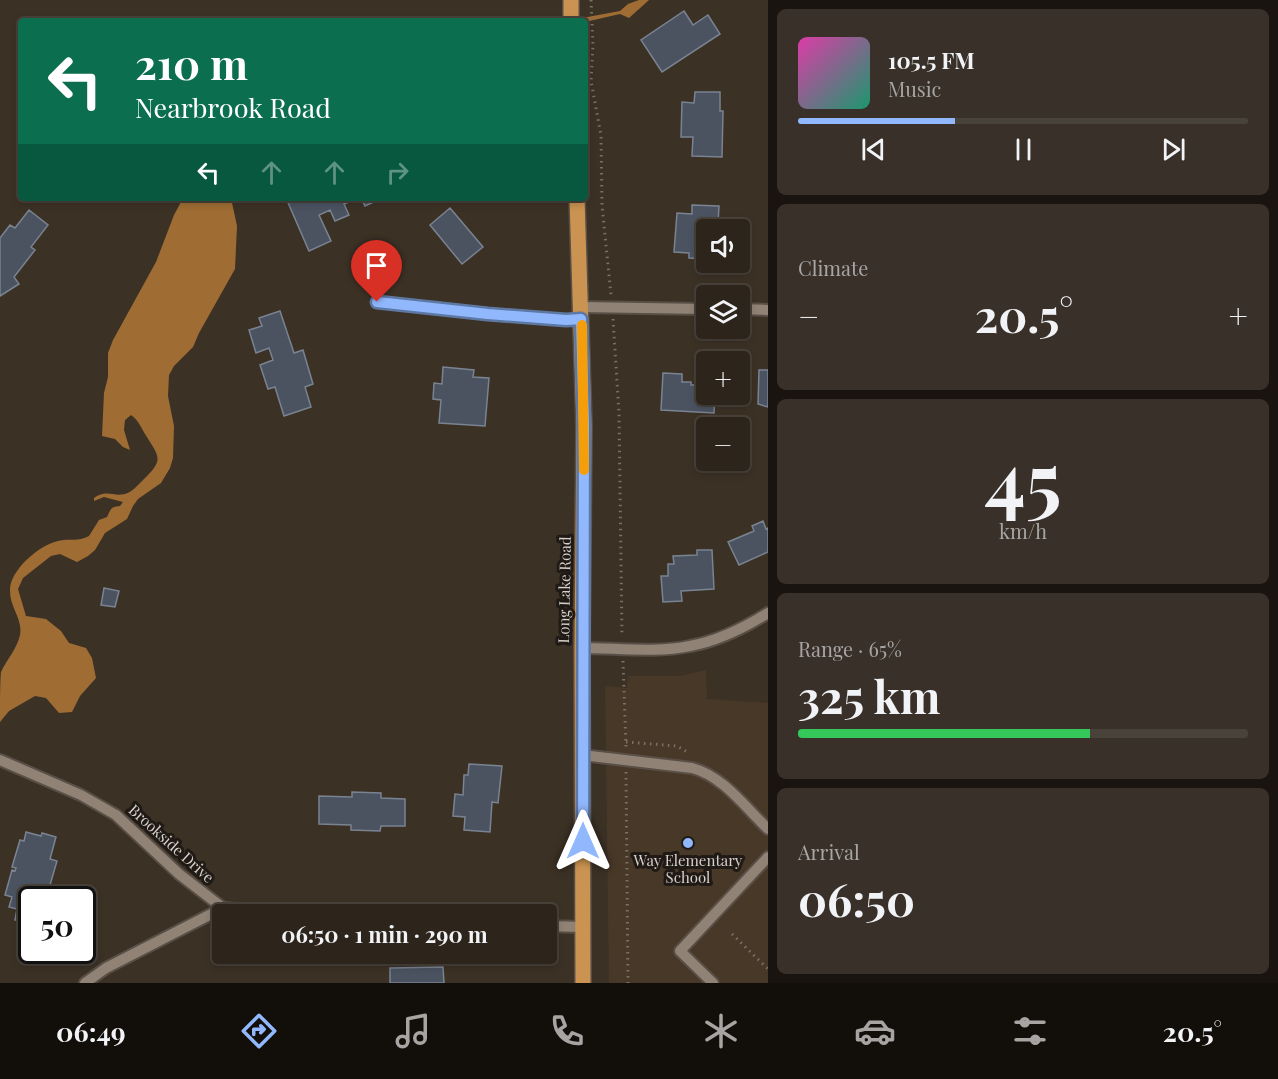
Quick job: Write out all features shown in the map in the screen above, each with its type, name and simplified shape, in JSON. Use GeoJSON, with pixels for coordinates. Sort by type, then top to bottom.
{"type":"FeatureCollection","features":[{"type":"Feature","properties":{"kind":"main road"},"geometry":{"type":"LineString","coordinates":[[571,0],[571,18]]}},
{"type":"Feature","properties":{"kind":"main road","name":"Long Lake Road"},"geometry":{"type":"LineString","coordinates":[[577,201],[584,426],[583,983]]}},
{"type":"Feature","properties":{"kind":"street"},"geometry":{"type":"LineString","coordinates":[[377,302],[566,320],[581,313],[696,309]]}},
{"type":"Feature","properties":{"kind":"street"},"geometry":{"type":"LineString","coordinates":[[750,309],[768,310]]}},
{"type":"Feature","properties":{"kind":"street"},"geometry":{"type":"LineString","coordinates":[[582,648],[688,647],[720,638],[768,614]]}},
{"type":"Feature","properties":{"kind":"street"},"geometry":{"type":"LineString","coordinates":[[582,755],[704,771],[716,778],[768,829]]}},
{"type":"Feature","properties":{"kind":"street","name":"Brookside Drive"},"geometry":{"type":"LineString","coordinates":[[0,760],[81,795],[116,815],[179,874],[218,904]]}},
{"type":"Feature","properties":{"kind":"street"},"geometry":{"type":"LineString","coordinates":[[713,983],[680,951],[768,857]]}},
{"type":"Feature","properties":{"kind":"street"},"geometry":{"type":"LineString","coordinates":[[85,983],[106,968],[212,914]]}},
{"type":"Feature","properties":{"kind":"street"},"geometry":{"type":"LineString","coordinates":[[557,926],[583,927]]}},
{"type":"Feature","properties":{"kind":"path"},"geometry":{"type":"LineString","coordinates":[[591,0],[591,81],[601,135],[602,205],[611,293]]}},
{"type":"Feature","properties":{"kind":"path"},"geometry":{"type":"LineString","coordinates":[[613,321],[619,413],[622,630]]}},
{"type":"Feature","properties":{"kind":"path"},"geometry":{"type":"LineString","coordinates":[[623,667],[628,983]]}},
{"type":"Feature","properties":{"kind":"path"},"geometry":{"type":"LineString","coordinates":[[732,934],[768,969]]}},
{"type":"Feature","properties":{"kind":"shaded area"},"geometry":{"type":"Polygon","coordinates":[[[639,0],[649,0],[629,18],[620,14],[588,21],[588,18],[582,18],[620,11],[628,4],[639,0]]]}},
{"type":"Feature","properties":{"kind":"shaded area"},"geometry":{"type":"Polygon","coordinates":[[[181,201],[232,201],[237,226],[235,269],[193,347],[174,366],[169,375],[168,396],[174,426],[173,458],[170,468],[161,483],[138,499],[127,519],[105,533],[95,550],[88,556],[77,562],[60,554],[51,556],[23,578],[18,589],[26,616],[46,619],[61,631],[69,643],[86,648],[92,658],[96,678],[80,696],[72,712],[59,713],[46,698],[35,696],[9,711],[0,722],[1,672],[17,645],[20,635],[20,624],[10,591],[14,575],[26,560],[50,543],[89,536],[99,520],[107,517],[111,509],[120,506],[123,502],[104,497],[94,501],[94,498],[102,494],[120,495],[130,492],[150,473],[157,462],[154,448],[136,419],[131,415],[125,420],[124,430],[130,450],[115,439],[102,436],[104,393],[108,377],[108,353],[113,340],[156,262],[181,201]]]}},
{"type":"Feature","properties":{"kind":"shaded area","name":"Way Elementary School"},"geometry":{"type":"Polygon","coordinates":[[[706,670],[707,699],[768,703],[768,983],[609,983],[605,686],[627,688],[628,676],[680,676],[706,670]]]}},
{"type":"Feature","properties":{"kind":"building"},"geometry":{"type":"Polygon","coordinates":[[[684,11],[693,25],[708,15],[720,34],[662,72],[641,40],[684,11]]]}},
{"type":"Feature","properties":{"kind":"building"},"geometry":{"type":"Polygon","coordinates":[[[695,92],[720,92],[720,111],[723,111],[722,157],[692,156],[693,137],[681,137],[682,102],[694,103],[695,92]]]}},
{"type":"Feature","properties":{"kind":"building"},"geometry":{"type":"Polygon","coordinates":[[[287,201],[351,201],[344,204],[349,215],[335,221],[330,210],[319,215],[331,241],[309,251],[287,201]]]}},
{"type":"Feature","properties":{"kind":"building"},"geometry":{"type":"Polygon","coordinates":[[[362,201],[376,201],[365,206],[362,201]]]}},
{"type":"Feature","properties":{"kind":"building"},"geometry":{"type":"Polygon","coordinates":[[[692,205],[719,206],[718,219],[696,219],[696,258],[689,258],[689,253],[674,252],[677,213],[692,214],[692,205]]]}},
{"type":"Feature","properties":{"kind":"building"},"geometry":{"type":"Polygon","coordinates":[[[450,208],[483,247],[462,264],[430,225],[450,208]]]}},
{"type":"Feature","properties":{"kind":"building"},"geometry":{"type":"Polygon","coordinates":[[[29,210],[48,225],[31,247],[35,250],[14,277],[19,284],[0,296],[0,238],[10,225],[15,228],[29,210]]]}},
{"type":"Feature","properties":{"kind":"building"},"geometry":{"type":"Polygon","coordinates":[[[280,311],[294,353],[303,350],[313,384],[305,387],[311,407],[284,416],[275,387],[268,389],[260,365],[273,360],[269,348],[256,353],[249,330],[262,326],[259,318],[280,311]]]}},
{"type":"Feature","properties":{"kind":"building"},"geometry":{"type":"Polygon","coordinates":[[[443,367],[474,370],[473,377],[489,378],[485,426],[439,423],[441,400],[433,399],[434,383],[442,384],[443,367]]]}},
{"type":"Feature","properties":{"kind":"building"},"geometry":{"type":"Polygon","coordinates":[[[759,370],[768,370],[768,407],[758,404],[759,370]]]}},
{"type":"Feature","properties":{"kind":"building"},"geometry":{"type":"Polygon","coordinates":[[[663,373],[682,374],[682,382],[691,382],[691,385],[696,385],[696,405],[714,405],[714,413],[661,410],[663,373]]]}},
{"type":"Feature","properties":{"kind":"building"},"geometry":{"type":"Polygon","coordinates":[[[763,521],[766,529],[768,528],[768,552],[739,565],[728,542],[754,531],[752,526],[763,521]]]}},
{"type":"Feature","properties":{"kind":"building"},"geometry":{"type":"Polygon","coordinates":[[[697,550],[712,550],[714,589],[681,591],[682,601],[663,602],[661,576],[668,576],[668,564],[674,564],[673,556],[697,555],[697,550]]]}},
{"type":"Feature","properties":{"kind":"building"},"geometry":{"type":"Polygon","coordinates":[[[104,588],[119,591],[115,607],[101,605],[104,588]]]}},
{"type":"Feature","properties":{"kind":"building"},"geometry":{"type":"Polygon","coordinates":[[[469,764],[502,766],[498,803],[492,802],[490,832],[464,830],[465,817],[453,816],[455,794],[463,795],[464,775],[468,775],[469,764]]]}},
{"type":"Feature","properties":{"kind":"building"},"geometry":{"type":"Polygon","coordinates":[[[352,792],[381,793],[381,798],[405,799],[405,826],[381,826],[380,831],[351,830],[351,825],[319,824],[319,796],[352,797],[352,792]]]}},
{"type":"Feature","properties":{"kind":"building"},"geometry":{"type":"Polygon","coordinates":[[[26,832],[56,837],[50,859],[57,861],[50,885],[54,886],[18,886],[18,921],[15,920],[17,909],[9,907],[12,897],[5,895],[12,870],[15,871],[16,868],[12,867],[20,840],[24,841],[26,832]]]}},
{"type":"Feature","properties":{"kind":"building"},"geometry":{"type":"Polygon","coordinates":[[[443,967],[444,983],[390,983],[390,968],[443,967]]]}},
{"type":"Feature","properties":{"kind":"slow traffic"},"geometry":{"type":"LineString","coordinates":[[582,325],[584,470]]}},
{"type":"Feature","properties":{"kind":"place","name":"Way Elementary School"},"geometry":{"type":"Point","coordinates":[688,843]}},
{"type":"Feature","properties":{"kind":"route"},"geometry":{"type":"LineString","coordinates":[[377,302],[488,314],[566,320],[581,319],[584,384],[583,841]]}}]}
